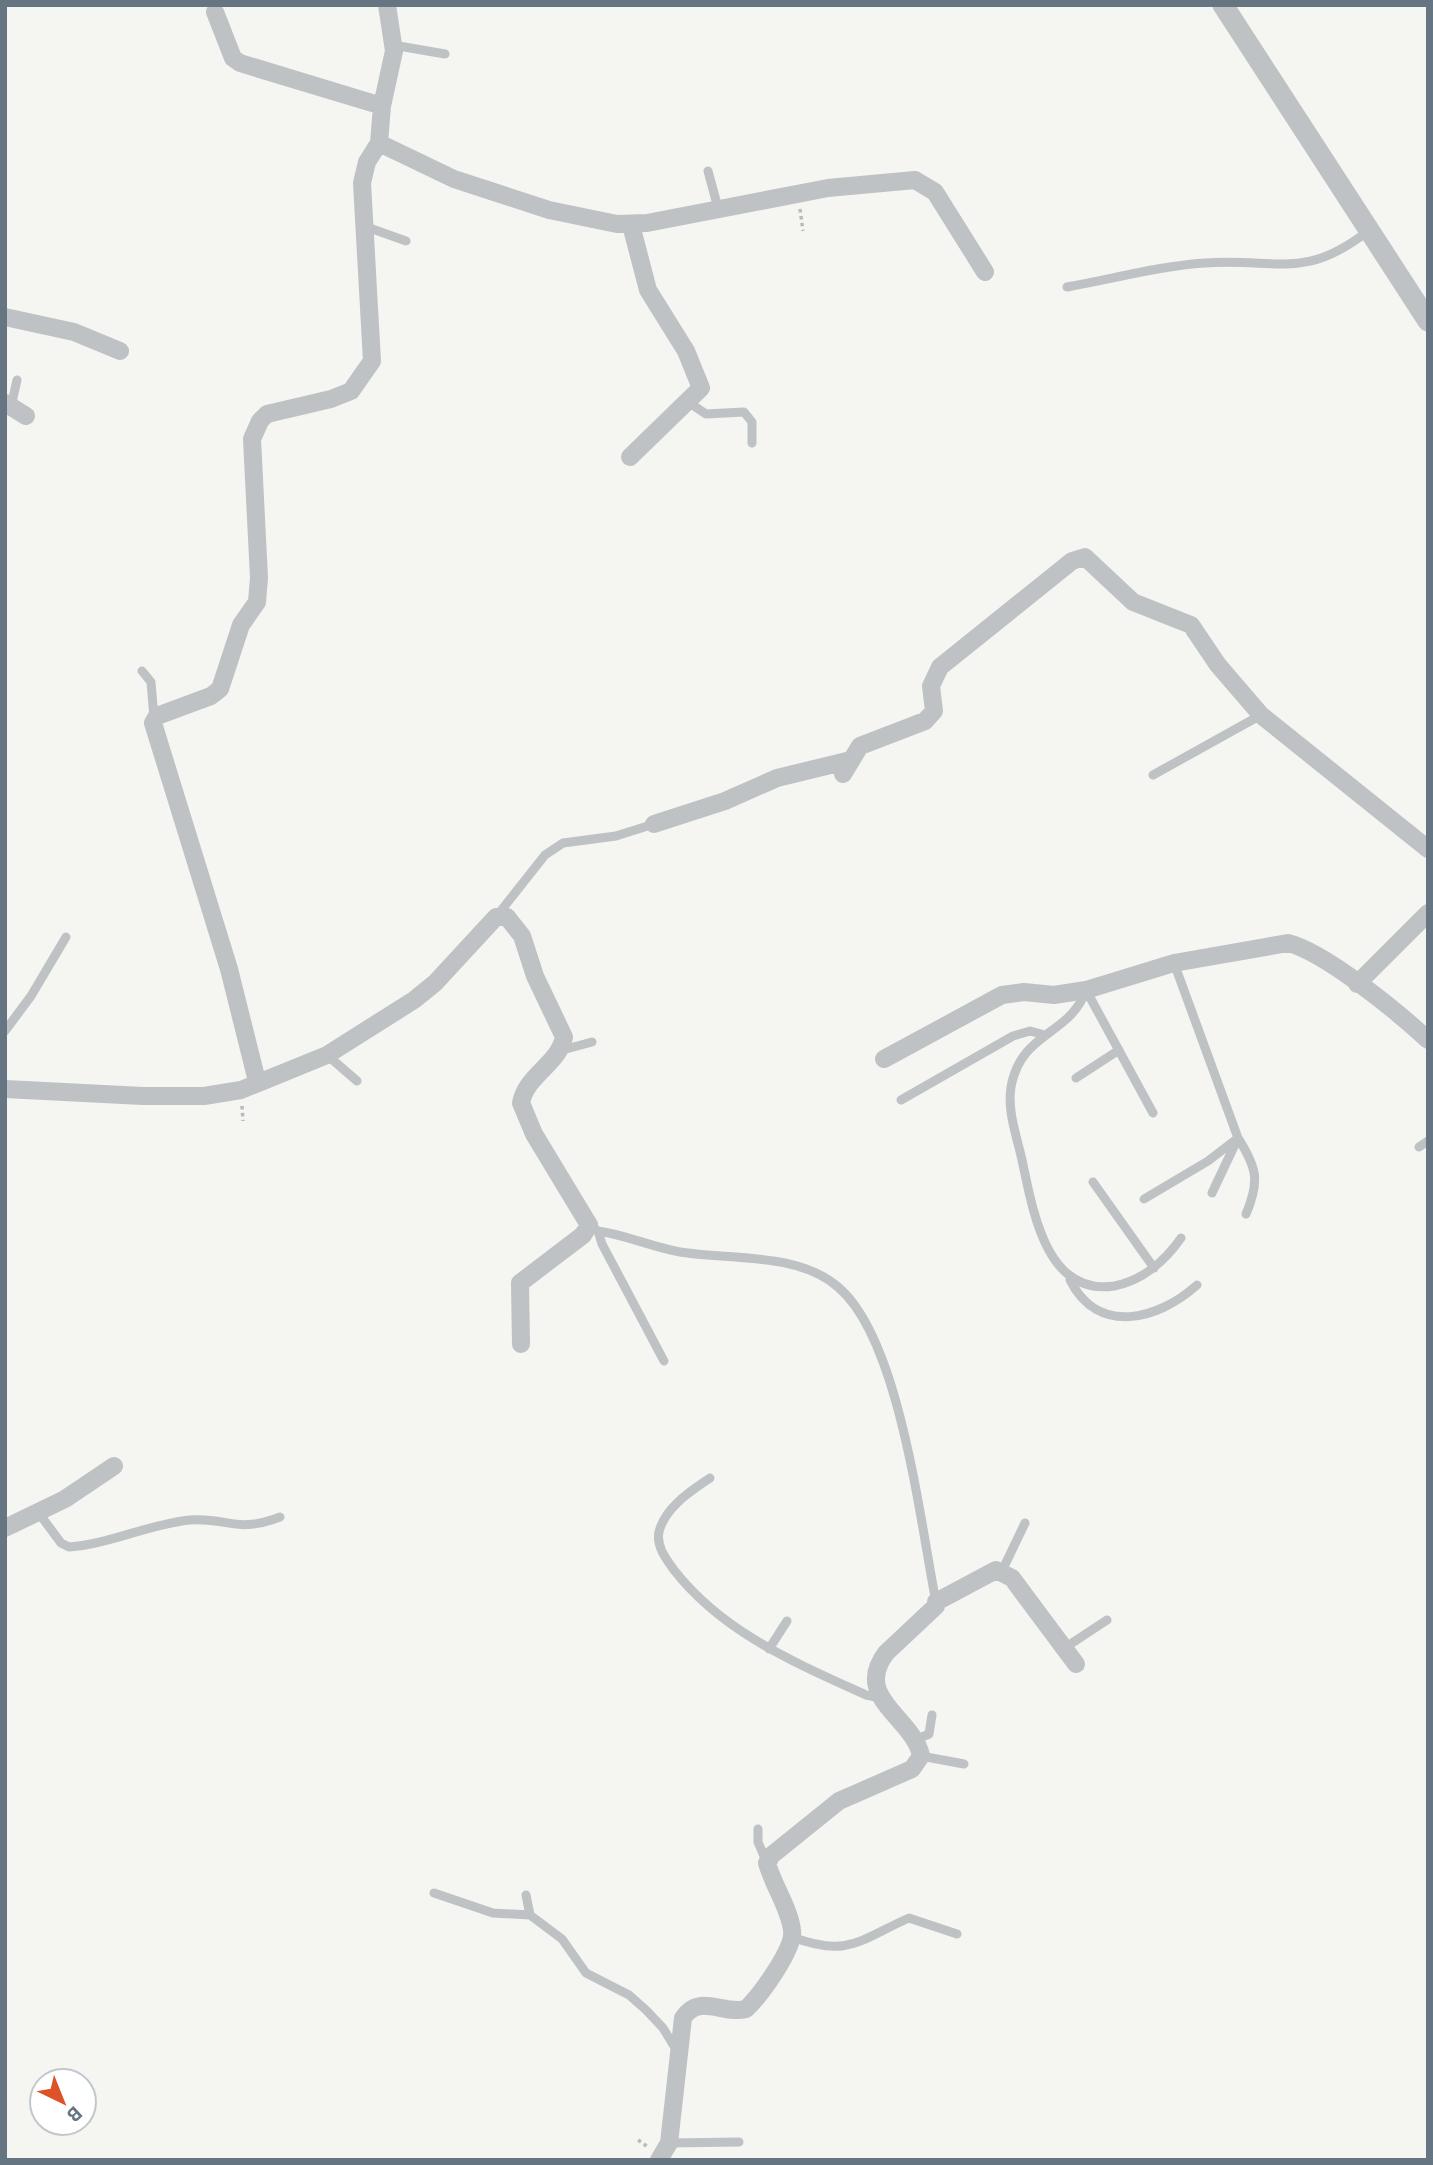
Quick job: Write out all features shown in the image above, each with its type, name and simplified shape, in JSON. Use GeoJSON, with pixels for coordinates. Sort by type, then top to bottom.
{"type":"FeatureCollection","features":[{"type":"Feature","properties":{"kind":"street"},"geometry":{"type":"LineString","coordinates":[[257,1081],[229,969],[154,729],[154,720],[157,716],[211,696],[220,689],[241,625],[257,602],[260,578],[252,439],[260,421],[267,414],[331,399],[351,391],[372,362],[363,173],[379,143],[382,106],[394,57],[387,5]]}},
{"type":"Feature","properties":{"kind":"street"},"geometry":{"type":"LineString","coordinates":[[1223,5],[1428,321]]}},
{"type":"Feature","properties":{"kind":"street"},"geometry":{"type":"LineString","coordinates":[[215,12],[233,58],[240,63],[382,106]]}},
{"type":"Feature","properties":{"kind":"street"},"geometry":{"type":"LineString","coordinates":[[379,143],[454,179],[549,210],[631,225],[828,188],[915,180],[935,192],[985,272]]}},
{"type":"Feature","properties":{"kind":"street"},"geometry":{"type":"LineString","coordinates":[[630,457],[699,392],[700,383],[681,342],[648,290],[631,225]]}},
{"type":"Feature","properties":{"kind":"street"},"geometry":{"type":"LineString","coordinates":[[5,317],[74,332],[120,351]]}},
{"type":"Feature","properties":{"kind":"street"},"geometry":{"type":"LineString","coordinates":[[654,824],[725,800],[776,778],[847,767],[860,746],[925,721],[934,711],[931,686],[933,675],[940,667],[1072,561],[1085,558],[1133,603],[1191,625],[1218,665],[1261,715],[1428,849]]}},
{"type":"Feature","properties":{"kind":"street"},"geometry":{"type":"LineString","coordinates":[[1357,984],[1428,913]]}},
{"type":"Feature","properties":{"kind":"street"},"geometry":{"type":"LineString","coordinates":[[5,1089],[204,1096],[240,1090],[327,1055],[425,992],[496,917],[507,917],[522,936],[536,976],[562,1030],[563,1044],[530,1082],[521,1103],[531,1127],[594,1228],[520,1283],[521,1344]]}},
{"type":"Feature","properties":{"kind":"street"},"geometry":{"type":"LineString","coordinates":[[884,1059],[1002,995],[1024,992],[1054,995],[1086,990],[1174,963],[1288,943],[1309,950],[1428,1040]]}},
{"type":"Feature","properties":{"kind":"street"},"geometry":{"type":"LineString","coordinates":[[5,1528],[65,1499],[114,1466]]}},
{"type":"Feature","properties":{"kind":"street"},"geometry":{"type":"LineString","coordinates":[[659,2160],[669,2143],[681,2024],[687,2011],[701,2004],[746,2008],[771,1978],[792,1937],[791,1924],[767,1863],[781,1846],[839,1801],[912,1769],[918,1748],[881,1699],[876,1682],[880,1661],[936,1606],[936,1602],[986,1573],[1002,1571],[1024,1592],[1076,1664]]}},
{"type":"Feature","properties":{"kind":"lane"},"geometry":{"type":"LineString","coordinates":[[393,45],[445,54]]}},
{"type":"Feature","properties":{"kind":"lane"},"geometry":{"type":"LineString","coordinates":[[708,171],[718,208]]}},
{"type":"Feature","properties":{"kind":"lane"},"geometry":{"type":"LineString","coordinates":[[364,226],[406,241]]}},
{"type":"Feature","properties":{"kind":"lane"},"geometry":{"type":"LineString","coordinates":[[1067,287],[1206,263],[1314,262],[1341,251],[1368,231]]}},
{"type":"Feature","properties":{"kind":"lane"},"geometry":{"type":"LineString","coordinates":[[14,409],[17,380]]}},
{"type":"Feature","properties":{"kind":"lane"},"geometry":{"type":"LineString","coordinates":[[688,402],[706,414],[744,412],[752,422],[752,443]]}},
{"type":"Feature","properties":{"kind":"lane"},"geometry":{"type":"LineString","coordinates":[[142,671],[150,682],[154,720]]}},
{"type":"Feature","properties":{"kind":"lane"},"geometry":{"type":"LineString","coordinates":[[1153,775],[1261,715]]}},
{"type":"Feature","properties":{"kind":"lane"},"geometry":{"type":"LineString","coordinates":[[496,917],[545,855],[563,844],[616,836],[654,824]]}},
{"type":"Feature","properties":{"kind":"lane"},"geometry":{"type":"LineString","coordinates":[[5,1031],[66,937]]}},
{"type":"Feature","properties":{"kind":"lane"},"geometry":{"type":"LineString","coordinates":[[1174,963],[1238,1138],[1253,1162],[1255,1191],[1246,1214]]}},
{"type":"Feature","properties":{"kind":"lane"},"geometry":{"type":"LineString","coordinates":[[1086,990],[1075,1011],[1026,1050],[1016,1066],[1010,1109],[1043,1238],[1056,1264],[1077,1293],[1089,1305],[1118,1317],[1149,1315],[1178,1301],[1197,1285]]}},
{"type":"Feature","properties":{"kind":"lane"},"geometry":{"type":"LineString","coordinates":[[1086,990],[1153,1113]]}},
{"type":"Feature","properties":{"kind":"lane"},"geometry":{"type":"LineString","coordinates":[[901,1100],[1013,1036],[1030,1031],[1045,1035]]}},
{"type":"Feature","properties":{"kind":"lane"},"geometry":{"type":"LineString","coordinates":[[559,1051],[592,1042]]}},
{"type":"Feature","properties":{"kind":"lane"},"geometry":{"type":"LineString","coordinates":[[1076,1078],[1119,1050]]}},
{"type":"Feature","properties":{"kind":"lane"},"geometry":{"type":"LineString","coordinates":[[327,1055],[356,1081]]}},
{"type":"Feature","properties":{"kind":"lane"},"geometry":{"type":"LineString","coordinates":[[1212,1193],[1238,1138]]}},
{"type":"Feature","properties":{"kind":"lane"},"geometry":{"type":"LineString","coordinates":[[1144,1199],[1208,1161],[1238,1138]]}},
{"type":"Feature","properties":{"kind":"lane"},"geometry":{"type":"LineString","coordinates":[[1419,1147],[1428,1141]]}},
{"type":"Feature","properties":{"kind":"lane"},"geometry":{"type":"LineString","coordinates":[[1093,1182],[1154,1268]]}},
{"type":"Feature","properties":{"kind":"lane"},"geometry":{"type":"LineString","coordinates":[[594,1228],[664,1361]]}},
{"type":"Feature","properties":{"kind":"lane"},"geometry":{"type":"LineString","coordinates":[[594,1228],[677,1251],[794,1265],[838,1287],[864,1321],[887,1370],[936,1602]]}},
{"type":"Feature","properties":{"kind":"lane"},"geometry":{"type":"LineString","coordinates":[[1068,1277],[1090,1287],[1130,1283],[1169,1255],[1181,1238]]}},
{"type":"Feature","properties":{"kind":"lane"},"geometry":{"type":"LineString","coordinates":[[710,1478],[680,1499],[660,1529],[659,1541],[665,1558],[691,1593],[718,1617],[769,1648],[866,1695],[881,1699]]}},
{"type":"Feature","properties":{"kind":"lane"},"geometry":{"type":"LineString","coordinates":[[38,1512],[61,1543],[69,1548],[193,1520],[245,1527],[280,1517]]}},
{"type":"Feature","properties":{"kind":"lane"},"geometry":{"type":"LineString","coordinates":[[1002,1571],[1025,1524]]}},
{"type":"Feature","properties":{"kind":"lane"},"geometry":{"type":"LineString","coordinates":[[1066,1647],[1107,1620]]}},
{"type":"Feature","properties":{"kind":"lane"},"geometry":{"type":"LineString","coordinates":[[769,1648],[788,1621]]}},
{"type":"Feature","properties":{"kind":"lane"},"geometry":{"type":"LineString","coordinates":[[932,1715],[929,1734],[918,1748],[964,1764]]}},
{"type":"Feature","properties":{"kind":"lane"},"geometry":{"type":"LineString","coordinates":[[758,1829],[758,1842],[767,1863]]}},
{"type":"Feature","properties":{"kind":"lane"},"geometry":{"type":"LineString","coordinates":[[434,1893],[493,1913],[530,1915],[562,1939],[586,1973],[629,1996],[646,2010],[663,2028],[678,2052]]}},
{"type":"Feature","properties":{"kind":"lane"},"geometry":{"type":"LineString","coordinates":[[526,1895],[530,1915]]}},
{"type":"Feature","properties":{"kind":"lane"},"geometry":{"type":"LineString","coordinates":[[792,1937],[808,1943],[847,1947],[863,1943],[908,1918],[957,1934]]}},
{"type":"Feature","properties":{"kind":"lane"},"geometry":{"type":"LineString","coordinates":[[669,2143],[738,2142]]}}]}
